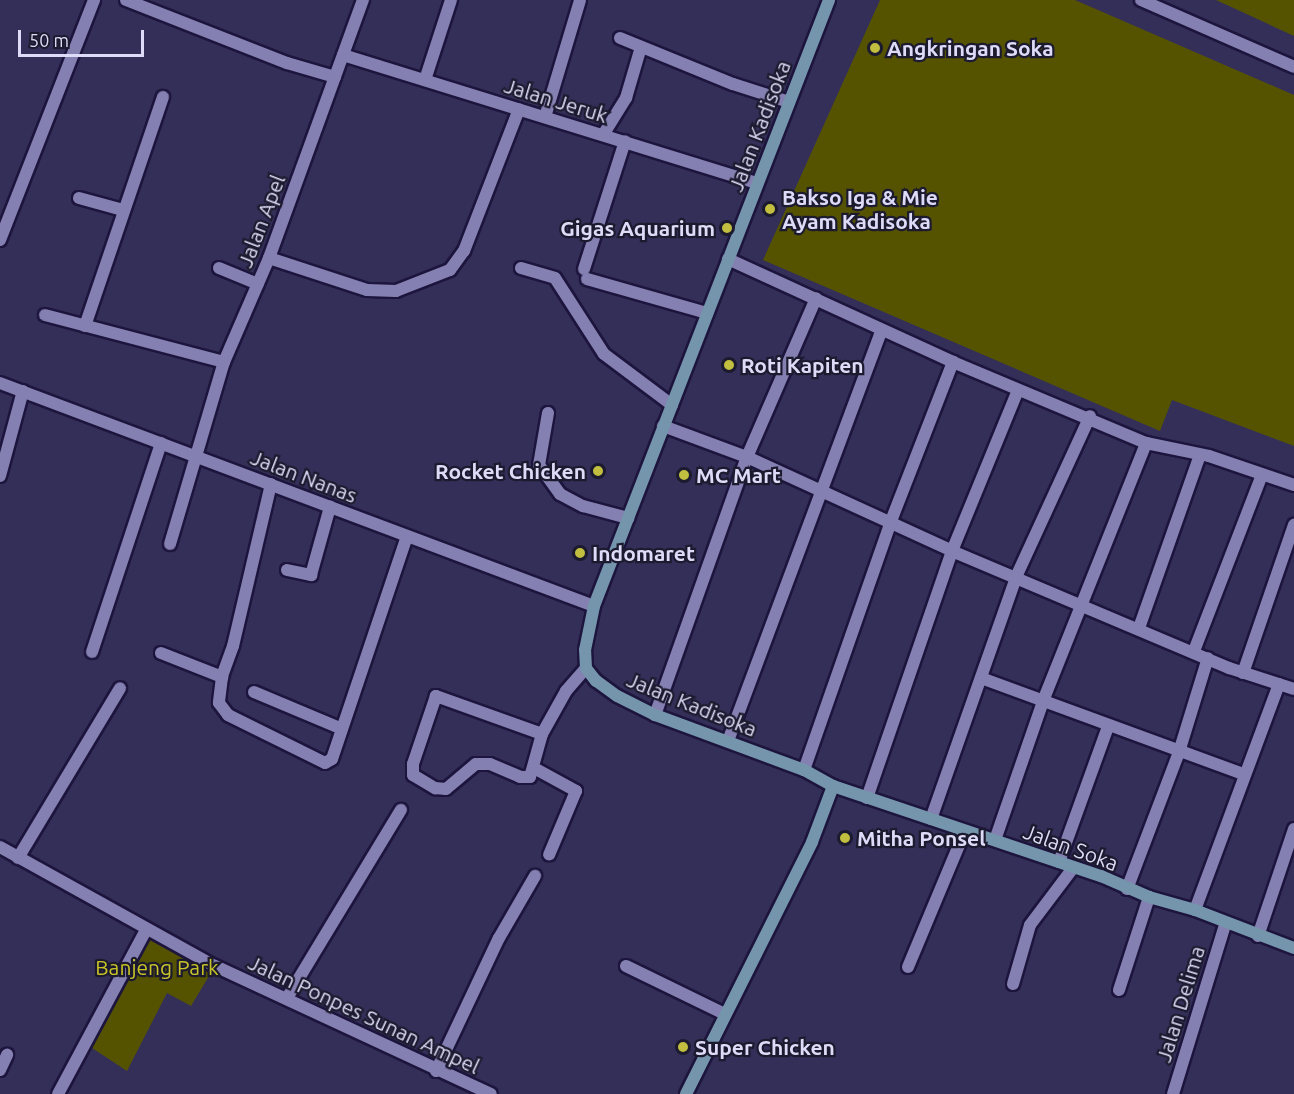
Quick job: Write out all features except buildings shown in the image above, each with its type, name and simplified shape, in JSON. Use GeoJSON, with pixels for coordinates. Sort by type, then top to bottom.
{"type":"FeatureCollection","features":[{"type":"Feature","properties":{"kind":"street"},"geometry":{"type":"LineString","coordinates":[[0,240],[94,0]]}},
{"type":"Feature","properties":{"kind":"street"},"geometry":{"type":"LineString","coordinates":[[126,0],[287,63],[335,77]]}},
{"type":"Feature","properties":{"kind":"street","name":"Jalan Apel"},"geometry":{"type":"LineString","coordinates":[[170,544],[224,362],[269,258],[363,0]]}},
{"type":"Feature","properties":{"kind":"street"},"geometry":{"type":"LineString","coordinates":[[425,80],[451,0]]}},
{"type":"Feature","properties":{"kind":"street"},"geometry":{"type":"LineString","coordinates":[[545,117],[580,0]]}},
{"type":"Feature","properties":{"kind":"street","name":"Jalan Kadisoka"},"geometry":{"type":"LineString","coordinates":[[829,0],[594,606],[585,650],[586,668],[596,681],[655,715],[804,770],[833,786]]}},
{"type":"Feature","properties":{"kind":"street"},"geometry":{"type":"LineString","coordinates":[[1141,0],[1294,68]]}},
{"type":"Feature","properties":{"kind":"street"},"geometry":{"type":"LineString","coordinates":[[620,38],[789,102]]}},
{"type":"Feature","properties":{"kind":"street"},"geometry":{"type":"LineString","coordinates":[[603,135],[626,98],[641,47]]}},
{"type":"Feature","properties":{"kind":"street","name":"Jalan Jeruk"},"geometry":{"type":"LineString","coordinates":[[343,55],[757,183]]}},
{"type":"Feature","properties":{"kind":"street"},"geometry":{"type":"LineString","coordinates":[[85,326],[163,97]]}},
{"type":"Feature","properties":{"kind":"street"},"geometry":{"type":"LineString","coordinates":[[269,258],[367,290],[396,291],[450,270],[464,251],[519,109]]}},
{"type":"Feature","properties":{"kind":"street"},"geometry":{"type":"LineString","coordinates":[[625,141],[585,274],[708,313]]}},
{"type":"Feature","properties":{"kind":"street"},"geometry":{"type":"LineString","coordinates":[[80,198],[123,210]]}},
{"type":"Feature","properties":{"kind":"street"},"geometry":{"type":"LineString","coordinates":[[728,259],[952,362],[1018,390],[1090,416],[1146,443],[1200,455],[1294,485]]}},
{"type":"Feature","properties":{"kind":"street"},"geometry":{"type":"LineString","coordinates":[[219,268],[258,284]]}},
{"type":"Feature","properties":{"kind":"street"},"geometry":{"type":"LineString","coordinates":[[521,268],[555,278],[604,354],[672,405]]}},
{"type":"Feature","properties":{"kind":"street"},"geometry":{"type":"LineString","coordinates":[[655,715],[747,457],[816,298]]}},
{"type":"Feature","properties":{"kind":"street"},"geometry":{"type":"LineString","coordinates":[[45,315],[224,362]]}},
{"type":"Feature","properties":{"kind":"street"},"geometry":{"type":"LineString","coordinates":[[728,741],[820,490],[882,330]]}},
{"type":"Feature","properties":{"kind":"street"},"geometry":{"type":"LineString","coordinates":[[804,770],[891,521],[952,362]]}},
{"type":"Feature","properties":{"kind":"street","name":"Jalan Nanas"},"geometry":{"type":"LineString","coordinates":[[0,382],[594,606]]}},
{"type":"Feature","properties":{"kind":"street"},"geometry":{"type":"LineString","coordinates":[[867,798],[952,551],[1018,390]]}},
{"type":"Feature","properties":{"kind":"street"},"geometry":{"type":"LineString","coordinates":[[0,476],[23,391]]}},
{"type":"Feature","properties":{"kind":"street"},"geometry":{"type":"LineString","coordinates":[[548,413],[539,465],[560,494],[584,506],[628,518]]}},
{"type":"Feature","properties":{"kind":"street"},"geometry":{"type":"LineString","coordinates":[[931,819],[1016,577],[1090,416]]}},
{"type":"Feature","properties":{"kind":"street"},"geometry":{"type":"LineString","coordinates":[[663,426],[747,457],[891,521],[952,551],[1081,602],[1243,674],[1294,689]]}},
{"type":"Feature","properties":{"kind":"street"},"geometry":{"type":"LineString","coordinates":[[92,652],[160,443]]}},
{"type":"Feature","properties":{"kind":"street"},"geometry":{"type":"LineString","coordinates":[[995,840],[1043,701],[1146,443]]}},
{"type":"Feature","properties":{"kind":"street"},"geometry":{"type":"LineString","coordinates":[[1139,628],[1200,455]]}},
{"type":"Feature","properties":{"kind":"street"},"geometry":{"type":"LineString","coordinates":[[1194,651],[1262,475]]}},
{"type":"Feature","properties":{"kind":"street"},"geometry":{"type":"LineString","coordinates":[[271,484],[233,646],[222,677],[222,710],[325,763],[332,759],[407,536]]}},
{"type":"Feature","properties":{"kind":"street"},"geometry":{"type":"LineString","coordinates":[[287,570],[311,575],[330,507]]}},
{"type":"Feature","properties":{"kind":"street"},"geometry":{"type":"LineString","coordinates":[[1243,674],[1294,525]]}},
{"type":"Feature","properties":{"kind":"street"},"geometry":{"type":"LineString","coordinates":[[161,652],[222,677]]}},
{"type":"Feature","properties":{"kind":"street"},"geometry":{"type":"LineString","coordinates":[[1127,889],[1179,752],[1208,658]]}},
{"type":"Feature","properties":{"kind":"street"},"geometry":{"type":"LineString","coordinates":[[542,734],[436,696],[413,764],[413,775],[435,788],[446,789],[476,764],[490,764],[523,778],[531,776],[542,734],[566,691],[586,668]]}},
{"type":"Feature","properties":{"kind":"street"},"geometry":{"type":"LineString","coordinates":[[981,678],[1108,727],[1244,774]]}},
{"type":"Feature","properties":{"kind":"street"},"geometry":{"type":"LineString","coordinates":[[1194,910],[1280,684]]}},
{"type":"Feature","properties":{"kind":"street"},"geometry":{"type":"LineString","coordinates":[[18,858],[120,688]]}},
{"type":"Feature","properties":{"kind":"street"},"geometry":{"type":"LineString","coordinates":[[254,692],[342,729]]}},
{"type":"Feature","properties":{"kind":"street"},"geometry":{"type":"LineString","coordinates":[[1059,862],[1108,727]]}},
{"type":"Feature","properties":{"kind":"street"},"geometry":{"type":"LineString","coordinates":[[534,768],[576,790],[549,855]]}},
{"type":"Feature","properties":{"kind":"street"},"geometry":{"type":"LineString","coordinates":[[686,1094],[812,842],[833,786]]}},
{"type":"Feature","properties":{"kind":"street","name":"Jalan Soka"},"geometry":{"type":"LineString","coordinates":[[833,786],[1059,862],[1149,897],[1194,910],[1225,925],[1294,948]]}},
{"type":"Feature","properties":{"kind":"street"},"geometry":{"type":"LineString","coordinates":[[287,998],[401,810]]}},
{"type":"Feature","properties":{"kind":"street"},"geometry":{"type":"LineString","coordinates":[[1258,936],[1294,829]]}},
{"type":"Feature","properties":{"kind":"street"},"geometry":{"type":"LineString","coordinates":[[908,967],[965,831]]}},
{"type":"Feature","properties":{"kind":"street","name":"Jalan Ponpes Sunan Ampel"},"geometry":{"type":"LineString","coordinates":[[0,848],[146,930],[436,1071],[491,1094]]}},
{"type":"Feature","properties":{"kind":"street"},"geometry":{"type":"LineString","coordinates":[[1013,984],[1030,925],[1073,868]]}},
{"type":"Feature","properties":{"kind":"street"},"geometry":{"type":"LineString","coordinates":[[436,1071],[499,938],[535,876]]}},
{"type":"Feature","properties":{"kind":"street"},"geometry":{"type":"LineString","coordinates":[[1119,990],[1149,897]]}},
{"type":"Feature","properties":{"kind":"street","name":"Jalan Delima"},"geometry":{"type":"LineString","coordinates":[[1173,1094],[1225,925]]}},
{"type":"Feature","properties":{"kind":"street"},"geometry":{"type":"LineString","coordinates":[[58,1094],[146,930]]}},
{"type":"Feature","properties":{"kind":"street"},"geometry":{"type":"LineString","coordinates":[[626,966],[725,1014]]}},
{"type":"Feature","properties":{"kind":"street"},"geometry":{"type":"LineString","coordinates":[[0,1070],[7,1056]]}},
{"type":"Feature","properties":{"kind":"green space"},"geometry":{"type":"Polygon","coordinates":[[[880,0],[1075,0],[1294,95],[1294,446],[1172,400],[1160,431],[763,260],[880,0]]]}},
{"type":"Feature","properties":{"kind":"green space"},"geometry":{"type":"Polygon","coordinates":[[[1216,0],[1294,0],[1294,36],[1216,0]]]}},
{"type":"Feature","properties":{"kind":"green space","name":"Banjeng Park"},"geometry":{"type":"Polygon","coordinates":[[[146,930],[215,966],[191,1006],[167,993],[127,1071],[86,1044],[146,930]]]}},
{"type":"Feature","properties":{"kind":"place","name":"Angkringan Soka"},"geometry":{"type":"Point","coordinates":[875,48]}},
{"type":"Feature","properties":{"kind":"place","name":"Bakso Iga & Mie Ayam Kadisoka"},"geometry":{"type":"Point","coordinates":[770,209]}},
{"type":"Feature","properties":{"kind":"place","name":"Gigas Aquarium"},"geometry":{"type":"Point","coordinates":[727,228]}},
{"type":"Feature","properties":{"kind":"place","name":"Roti Kapiten"},"geometry":{"type":"Point","coordinates":[729,365]}},
{"type":"Feature","properties":{"kind":"place","name":"Rocket Chicken"},"geometry":{"type":"Point","coordinates":[598,471]}},
{"type":"Feature","properties":{"kind":"place","name":"MC Mart"},"geometry":{"type":"Point","coordinates":[684,475]}},
{"type":"Feature","properties":{"kind":"place","name":"Indomaret"},"geometry":{"type":"Point","coordinates":[580,553]}},
{"type":"Feature","properties":{"kind":"place","name":"Mitha Ponsel"},"geometry":{"type":"Point","coordinates":[845,838]}},
{"type":"Feature","properties":{"kind":"place","name":"Super Chicken"},"geometry":{"type":"Point","coordinates":[683,1047]}}]}
